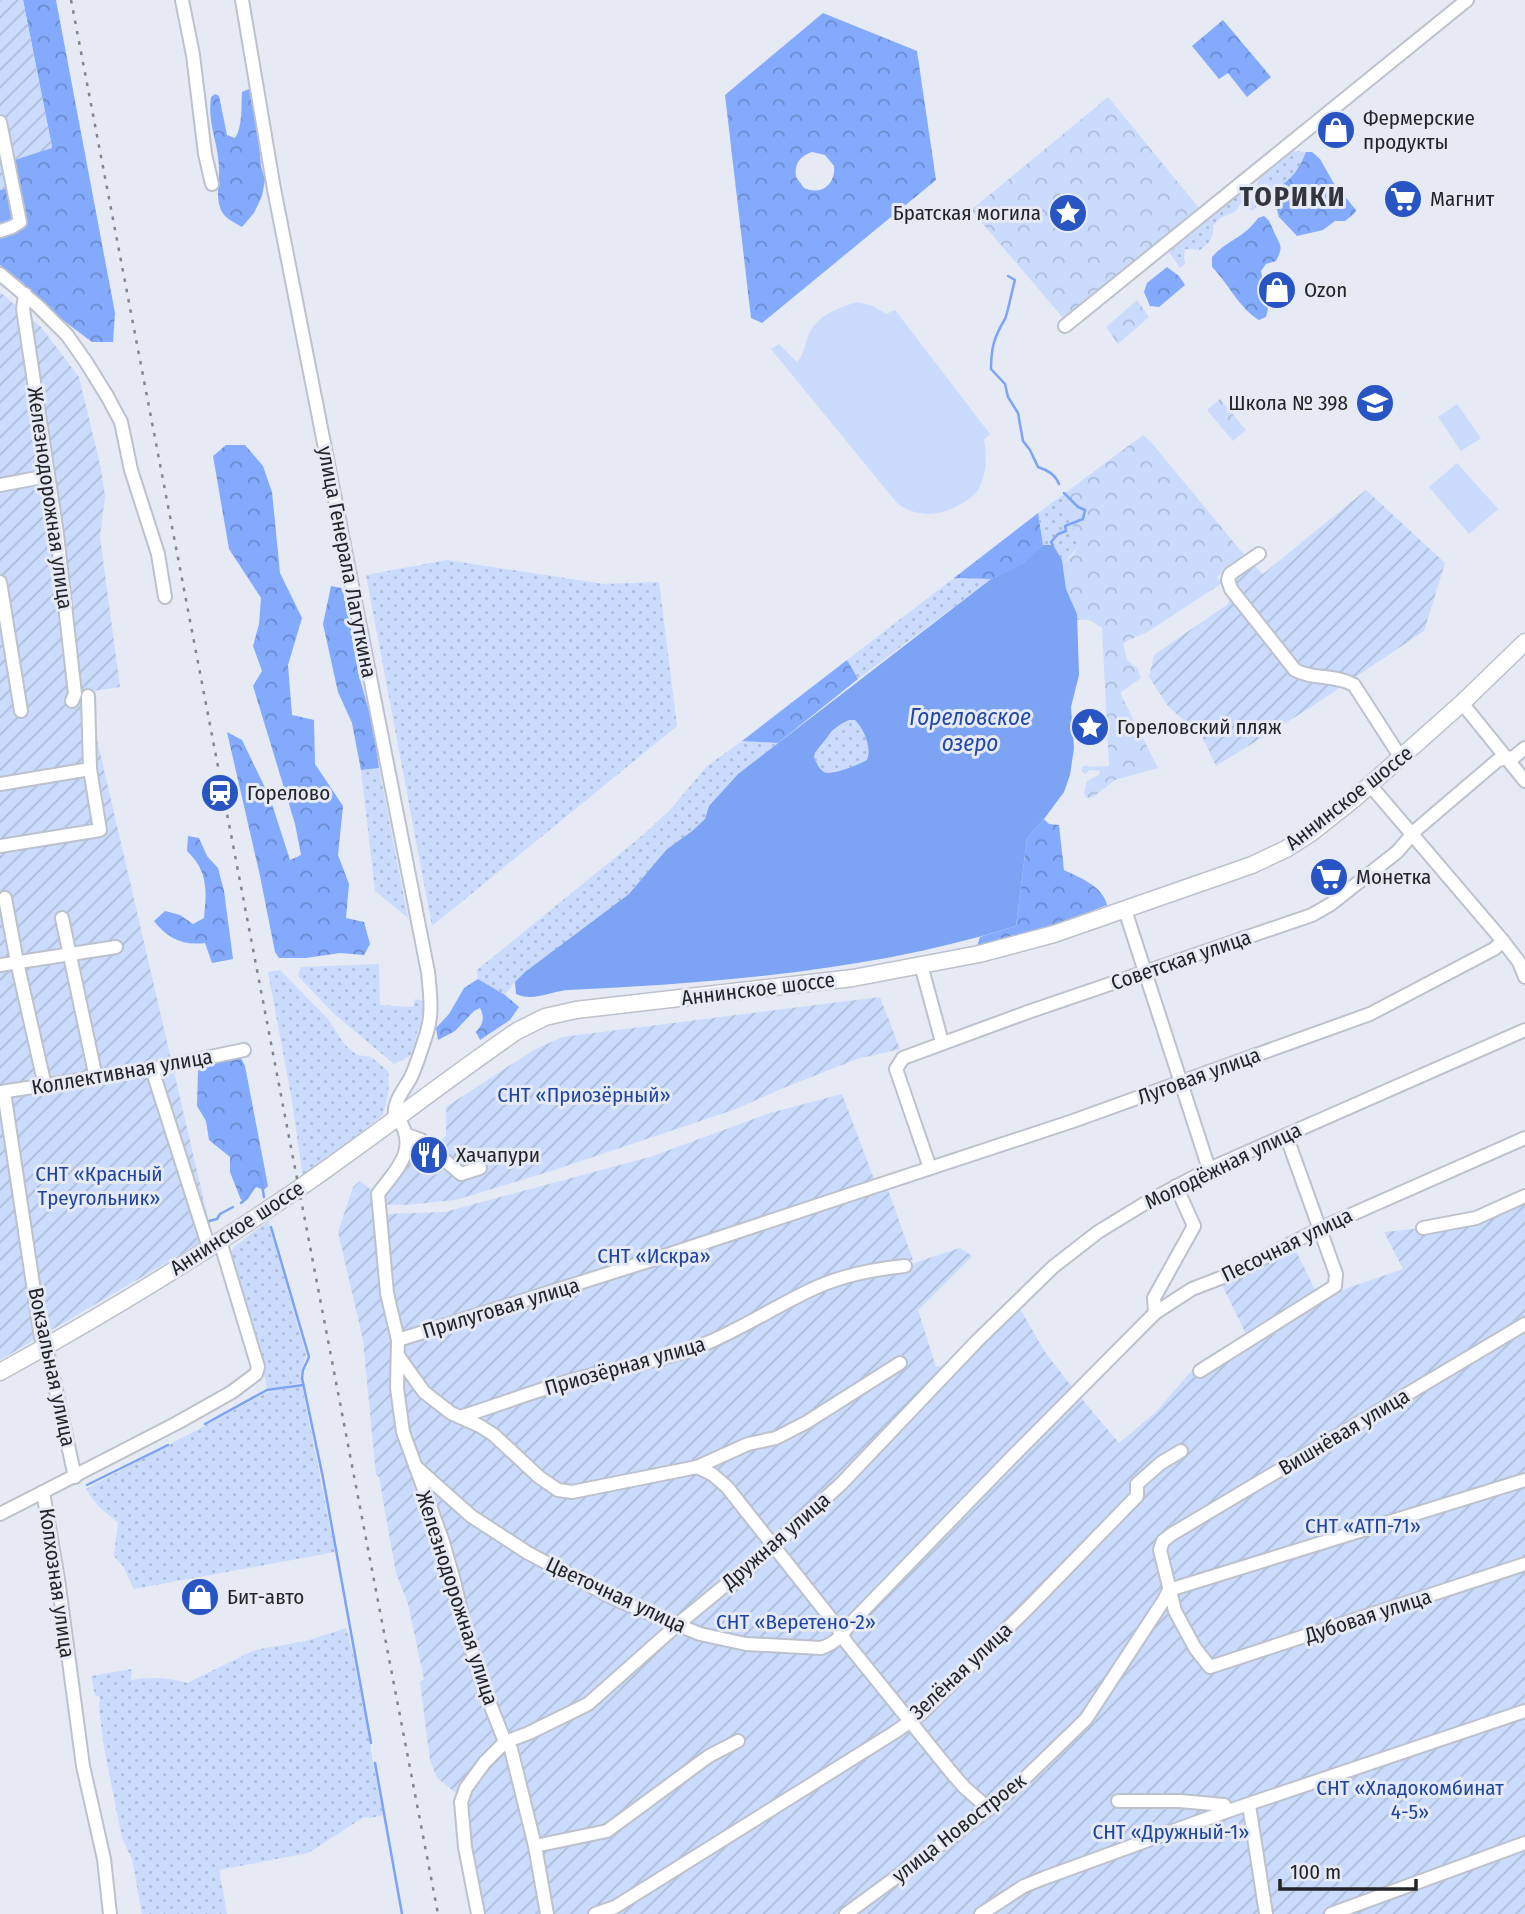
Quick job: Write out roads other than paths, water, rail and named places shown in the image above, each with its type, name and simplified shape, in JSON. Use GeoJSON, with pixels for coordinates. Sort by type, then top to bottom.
{"type":"FeatureCollection","features":[{"type":"Feature","properties":{"kind":"main road","name":"Аннинское шоссе"},"geometry":{"type":"LineString","coordinates":[[0,1372],[45,1348],[214,1244],[321,1173],[517,1031],[545,1017],[576,1010],[853,978],[991,951],[1054,934],[1252,865],[1286,849],[1370,785],[1462,703],[1525,642]]}},
{"type":"Feature","properties":{"kind":"street"},"geometry":{"type":"LineString","coordinates":[[182,0],[212,184]]}},
{"type":"Feature","properties":{"kind":"street","name":"улица Генерала Лагуткина"},"geometry":{"type":"LineString","coordinates":[[242,0],[276,199],[428,972],[431,1000],[428,1029],[410,1079],[393,1110],[396,1118]]}},
{"type":"Feature","properties":{"kind":"street"},"geometry":{"type":"LineString","coordinates":[[1065,326],[1467,0]]}},
{"type":"Feature","properties":{"kind":"street"},"geometry":{"type":"LineString","coordinates":[[0,122],[20,222],[0,231]]}},
{"type":"Feature","properties":{"kind":"street"},"geometry":{"type":"LineString","coordinates":[[0,274],[38,306],[73,344],[121,422],[131,470],[158,554],[165,597]]}},
{"type":"Feature","properties":{"kind":"street","name":"Железнодорожная улица"},"geometry":{"type":"LineString","coordinates":[[25,294],[23,309],[57,534],[75,694],[72,701]]}},
{"type":"Feature","properties":{"kind":"street"},"geometry":{"type":"LineString","coordinates":[[0,485],[47,477]]}},
{"type":"Feature","properties":{"kind":"street"},"geometry":{"type":"LineString","coordinates":[[1259,554],[1230,574],[1228,580],[1231,589],[1295,670],[1304,675],[1344,679],[1353,685],[1401,758]]}},
{"type":"Feature","properties":{"kind":"street"},"geometry":{"type":"LineString","coordinates":[[0,582],[21,710]]}},
{"type":"Feature","properties":{"kind":"street"},"geometry":{"type":"LineString","coordinates":[[0,846],[100,830],[90,769],[88,696]]}},
{"type":"Feature","properties":{"kind":"street"},"geometry":{"type":"LineString","coordinates":[[1462,703],[1525,781]]}},
{"type":"Feature","properties":{"kind":"street","name":"Советская улица"},"geometry":{"type":"LineString","coordinates":[[930,1167],[896,1069],[903,1058],[942,1042],[1312,915],[1331,904],[1397,852],[1413,834],[1498,760],[1514,757],[1525,748]]}},
{"type":"Feature","properties":{"kind":"street"},"geometry":{"type":"LineString","coordinates":[[0,784],[90,769]]}},
{"type":"Feature","properties":{"kind":"street"},"geometry":{"type":"LineString","coordinates":[[1370,785],[1503,941],[1519,962],[1525,977]]}},
{"type":"Feature","properties":{"kind":"street"},"geometry":{"type":"LineString","coordinates":[[5,898],[45,1086]]}},
{"type":"Feature","properties":{"kind":"street"},"geometry":{"type":"LineString","coordinates":[[1125,910],[1209,1169]]}},
{"type":"Feature","properties":{"kind":"street"},"geometry":{"type":"LineString","coordinates":[[62,918],[96,1078]]}},
{"type":"Feature","properties":{"kind":"street","name":"Луговая улица"},"geometry":{"type":"LineString","coordinates":[[882,1183],[1073,1121],[1370,1014],[1494,949],[1503,941]]}},
{"type":"Feature","properties":{"kind":"street"},"geometry":{"type":"LineString","coordinates":[[0,965],[116,947]]}},
{"type":"Feature","properties":{"kind":"street"},"geometry":{"type":"LineString","coordinates":[[921,965],[942,1042]]}},
{"type":"Feature","properties":{"kind":"street","name":"Молодёжная улица"},"geometry":{"type":"LineString","coordinates":[[959,1361],[976,1341],[1053,1268],[1098,1232],[1176,1186],[1525,1030]]}},
{"type":"Feature","properties":{"kind":"street","name":"Коллективная улица"},"geometry":{"type":"LineString","coordinates":[[2,1092],[152,1069],[244,1050]]}},
{"type":"Feature","properties":{"kind":"street"},"geometry":{"type":"LineString","coordinates":[[152,1069],[214,1244]]}},
{"type":"Feature","properties":{"kind":"street"},"geometry":{"type":"LineString","coordinates":[[410,1079],[421,1083],[429,1094]]}},
{"type":"Feature","properties":{"kind":"street","name":"Вокзальная улица"},"geometry":{"type":"LineString","coordinates":[[2,1092],[41,1337],[75,1477]]}},
{"type":"Feature","properties":{"kind":"street"},"geometry":{"type":"LineString","coordinates":[[396,1118],[404,1126],[407,1135],[421,1140],[461,1174],[480,1168]]}},
{"type":"Feature","properties":{"kind":"street","name":"Железнодорожная улица"},"geometry":{"type":"LineString","coordinates":[[407,1135],[402,1161],[378,1194],[387,1293],[398,1340],[397,1388],[403,1433],[442,1539],[483,1686],[505,1742],[511,1749],[535,1846],[547,1914]]}},
{"type":"Feature","properties":{"kind":"street"},"geometry":{"type":"LineString","coordinates":[[1200,1371],[1335,1286],[1336,1274],[1321,1227],[1286,1135]]}},
{"type":"Feature","properties":{"kind":"street","name":"Песочная улица"},"geometry":{"type":"LineString","coordinates":[[1076,1392],[1155,1314],[1192,1289],[1236,1272],[1321,1227],[1525,1138]]}},
{"type":"Feature","properties":{"kind":"street","name":"Прилуговая улица"},"geometry":{"type":"LineString","coordinates":[[398,1340],[655,1259],[882,1183]]}},
{"type":"Feature","properties":{"kind":"street"},"geometry":{"type":"LineString","coordinates":[[1155,1314],[1154,1298],[1194,1226],[1176,1186]]}},
{"type":"Feature","properties":{"kind":"street"},"geometry":{"type":"LineString","coordinates":[[1423,1228],[1476,1218],[1525,1196]]}},
{"type":"Feature","properties":{"kind":"street","name":"Колхозная улица"},"geometry":{"type":"LineString","coordinates":[[110,1914],[104,1859],[83,1766],[58,1579],[43,1493],[232,1392],[256,1374],[258,1367],[214,1244]]}},
{"type":"Feature","properties":{"kind":"street","name":"Приозёрная улица"},"geometry":{"type":"LineString","coordinates":[[460,1417],[571,1381],[668,1358],[744,1326],[828,1283],[876,1269],[905,1266]]}},
{"type":"Feature","properties":{"kind":"street","name":"Вишнёвая улица"},"geometry":{"type":"LineString","coordinates":[[1166,1595],[1160,1550],[1163,1541],[1525,1324]]}},
{"type":"Feature","properties":{"kind":"street"},"geometry":{"type":"LineString","coordinates":[[399,1357],[424,1392],[451,1413],[494,1435],[539,1477],[558,1490],[572,1492],[697,1467],[748,1444],[776,1438],[807,1422],[900,1363]]}},
{"type":"Feature","properties":{"kind":"street","name":"Дружная улица"},"geometry":{"type":"LineString","coordinates":[[505,1742],[530,1733],[588,1704],[841,1484],[959,1361]]}},
{"type":"Feature","properties":{"kind":"street","name":"Цветочная улица"},"geometry":{"type":"LineString","coordinates":[[415,1466],[471,1516],[528,1553],[615,1599],[700,1634],[746,1644],[821,1648],[831,1645],[842,1634],[1076,1392]]}},
{"type":"Feature","properties":{"kind":"street","name":"Зелёная улица"},"geometry":{"type":"LineString","coordinates":[[595,1914],[615,1906],[921,1714],[1137,1496],[1137,1484],[1161,1463],[1181,1451]]}},
{"type":"Feature","properties":{"kind":"street"},"geometry":{"type":"LineString","coordinates":[[697,1467],[712,1474],[727,1487],[910,1721],[964,1787],[989,1809]]}},
{"type":"Feature","properties":{"kind":"street"},"geometry":{"type":"LineString","coordinates":[[1166,1595],[1525,1480]]}},
{"type":"Feature","properties":{"kind":"street"},"geometry":{"type":"LineString","coordinates":[[0,1514],[43,1493]]}},
{"type":"Feature","properties":{"kind":"street","name":"Дубовая улица"},"geometry":{"type":"LineString","coordinates":[[1166,1595],[1195,1648],[1210,1667],[1525,1564]]}},
{"type":"Feature","properties":{"kind":"street","name":"улица Новостроек"},"geometry":{"type":"LineString","coordinates":[[846,1914],[989,1809],[1086,1719],[1166,1595]]}},
{"type":"Feature","properties":{"kind":"street"},"geometry":{"type":"LineString","coordinates":[[981,1914],[1024,1886],[1044,1878],[1225,1812],[1525,1711]]}},
{"type":"Feature","properties":{"kind":"street"},"geometry":{"type":"LineString","coordinates":[[535,1846],[607,1831],[709,1756],[738,1741]]}},
{"type":"Feature","properties":{"kind":"street"},"geometry":{"type":"LineString","coordinates":[[478,1914],[465,1847],[461,1802],[466,1788],[485,1762],[505,1742]]}},
{"type":"Feature","properties":{"kind":"street"},"geometry":{"type":"LineString","coordinates":[[1118,1801],[1180,1801],[1224,1805],[1225,1812]]}},
{"type":"Feature","properties":{"kind":"street"},"geometry":{"type":"LineString","coordinates":[[1249,1805],[1266,1914]]}},
{"type":"Feature","properties":{"kind":"street"},"geometry":{"type":"LineString","coordinates":[[1331,1914],[1525,1843]]}},
{"type":"Feature","properties":{"kind":"water","name":"Гореловское озеро"},"geometry":{"type":"Polygon","coordinates":[[[1043,545],[1053,545],[1062,560],[1066,589],[1077,614],[1079,675],[1071,707],[1074,748],[1070,775],[1064,792],[1027,838],[1016,926],[906,954],[794,972],[738,979],[568,990],[535,997],[516,994],[515,982],[525,972],[629,894],[667,849],[705,819],[709,806],[738,774],[991,579],[1023,564],[1043,545]],[[849,720],[832,731],[815,753],[814,757],[824,772],[839,771],[867,760],[869,750],[866,739],[855,720],[849,720]]]}},
{"type":"Feature","properties":{"kind":"waterway"},"geometry":{"type":"LineString","coordinates":[[1008,276],[1015,280],[1006,317],[994,343],[991,369],[1005,384],[1008,397],[1018,413],[1023,441],[1038,467],[1050,473],[1059,484]]}},
{"type":"Feature","properties":{"kind":"waterway"},"geometry":{"type":"LineString","coordinates":[[1053,545],[1051,542],[1058,534],[1066,531],[1065,526],[1083,519],[1085,510],[1064,493]]}},
{"type":"Feature","properties":{"kind":"waterway"},"geometry":{"type":"LineString","coordinates":[[260,1173],[264,1197]]}},
{"type":"Feature","properties":{"kind":"waterway"},"geometry":{"type":"LineString","coordinates":[[241,1203],[255,1185],[263,1185]]}},
{"type":"Feature","properties":{"kind":"waterway"},"geometry":{"type":"LineString","coordinates":[[208,1224],[233,1207]]}},
{"type":"Feature","properties":{"kind":"waterway"},"geometry":{"type":"LineString","coordinates":[[271,1227],[309,1357],[302,1378],[371,1743]]}},
{"type":"Feature","properties":{"kind":"waterway"},"geometry":{"type":"LineString","coordinates":[[205,1424],[267,1390],[303,1385]]}},
{"type":"Feature","properties":{"kind":"waterway"},"geometry":{"type":"LineString","coordinates":[[87,1485],[168,1445]]}},
{"type":"Feature","properties":{"kind":"waterway"},"geometry":{"type":"LineString","coordinates":[[375,1763],[402,1914]]}},
{"type":"Feature","properties":{"kind":"railway"},"geometry":{"type":"LineString","coordinates":[[71,0],[438,1914]]}},
{"type":"Feature","properties":{"kind":"place","name":"Фермерские продукты"},"geometry":{"type":"Point","coordinates":[1336,130]}},
{"type":"Feature","properties":{"kind":"place","name":"Магнит"},"geometry":{"type":"Point","coordinates":[1403,199]}},
{"type":"Feature","properties":{"kind":"place","name":"Братская могила"},"geometry":{"type":"Point","coordinates":[1068,213]}},
{"type":"Feature","properties":{"kind":"place","name":"Ozon"},"geometry":{"type":"Point","coordinates":[1277,290]}},
{"type":"Feature","properties":{"kind":"place","name":"Школа № 398"},"geometry":{"type":"Point","coordinates":[1375,403]}},
{"type":"Feature","properties":{"kind":"place","name":"Гореловский пляж"},"geometry":{"type":"Point","coordinates":[1090,727]}},
{"type":"Feature","properties":{"kind":"place","name":"Горелово"},"geometry":{"type":"Point","coordinates":[220,793]}},
{"type":"Feature","properties":{"kind":"place","name":"Монетка"},"geometry":{"type":"Point","coordinates":[1329,877]}},
{"type":"Feature","properties":{"kind":"place","name":"Хачапури"},"geometry":{"type":"Point","coordinates":[429,1155]}},
{"type":"Feature","properties":{"kind":"place","name":"Бит-авто"},"geometry":{"type":"Point","coordinates":[200,1597]}},
{"type":"Feature","properties":{"kind":"district","name":"ТОРИКИ"},"geometry":{"type":"Point","coordinates":[1293,196]}},
{"type":"Feature","properties":{"kind":"park label","name":"СНТ «Приозёрный»"},"geometry":{"type":"Point","coordinates":[584,1095]}},
{"type":"Feature","properties":{"kind":"park label","name":"СНТ «Красный Треугольник»"},"geometry":{"type":"Point","coordinates":[99,1186]}},
{"type":"Feature","properties":{"kind":"park label","name":"СНТ «Искра»"},"geometry":{"type":"Point","coordinates":[654,1256]}},
{"type":"Feature","properties":{"kind":"park label","name":"СНТ «АТП-71»"},"geometry":{"type":"Point","coordinates":[1363,1526]}},
{"type":"Feature","properties":{"kind":"park label","name":"СНТ «Веретено-2»"},"geometry":{"type":"Point","coordinates":[796,1622]}},
{"type":"Feature","properties":{"kind":"park label","name":"СНТ «Хладокомбинат 4-5»"},"geometry":{"type":"Point","coordinates":[1410,1800]}},
{"type":"Feature","properties":{"kind":"park label","name":"СНТ «Дружный-1»"},"geometry":{"type":"Point","coordinates":[1171,1832]}}]}
